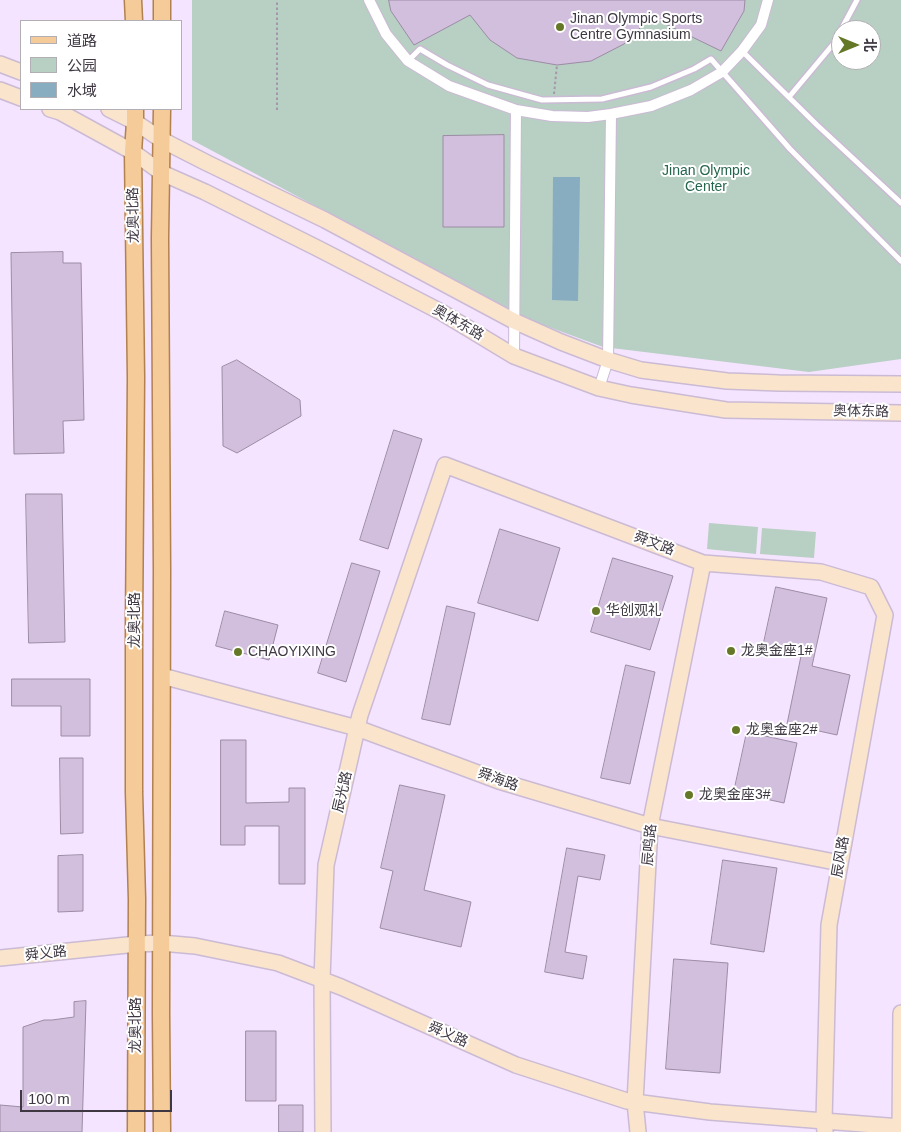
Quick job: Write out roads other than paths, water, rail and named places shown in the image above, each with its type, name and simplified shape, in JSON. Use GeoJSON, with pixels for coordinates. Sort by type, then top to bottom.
{"type":"FeatureCollection","features":[{"type":"Feature","properties":{"kind":"main road"},"geometry":{"type":"LineString","coordinates":[[133,0],[134,20]]}},
{"type":"Feature","properties":{"kind":"main road"},"geometry":{"type":"LineString","coordinates":[[162,0],[162,20]]}},
{"type":"Feature","properties":{"kind":"main road","name":"龙奥北路"},"geometry":{"type":"LineString","coordinates":[[162,110],[160,238],[162,1132]]}},
{"type":"Feature","properties":{"kind":"main road","name":"龙奥北路"},"geometry":{"type":"LineString","coordinates":[[135,115],[133,152],[136,378],[134,792],[137,900],[136,1132]]}},
{"type":"Feature","properties":{"kind":"street"},"geometry":{"type":"LineString","coordinates":[[369,0],[386,34],[408,61],[449,86],[516,110],[552,116],[588,117],[651,106],[691,90],[722,72],[742,51],[761,25],[768,0]]}},
{"type":"Feature","properties":{"kind":"street"},"geometry":{"type":"LineString","coordinates":[[0,64],[20,72]]}},
{"type":"Feature","properties":{"kind":"street"},"geometry":{"type":"LineString","coordinates":[[0,90],[20,98]]}},
{"type":"Feature","properties":{"kind":"street","name":"奥体东路"},"geometry":{"type":"LineString","coordinates":[[53,110],[133,152],[162,173],[214,196],[441,312],[514,356],[599,388],[726,410],[901,413]]}},
{"type":"Feature","properties":{"kind":"street"},"geometry":{"type":"LineString","coordinates":[[113,110],[135,115],[162,140],[325,220],[514,321],[608,360],[641,370],[727,382],[901,384]]}},
{"type":"Feature","properties":{"kind":"street"},"geometry":{"type":"LineString","coordinates":[[514,356],[516,110]]}},
{"type":"Feature","properties":{"kind":"street"},"geometry":{"type":"LineString","coordinates":[[599,388],[608,360],[611,114]]}},
{"type":"Feature","properties":{"kind":"street","name":"舜文路"},"geometry":{"type":"LineString","coordinates":[[445,465],[703,563],[821,572],[871,587]]}},
{"type":"Feature","properties":{"kind":"street","name":"辰光路"},"geometry":{"type":"LineString","coordinates":[[323,1132],[322,980],[326,865],[360,715],[445,465]]}},
{"type":"Feature","properties":{"kind":"street","name":"辰鸣路"},"geometry":{"type":"LineString","coordinates":[[638,1132],[635,1102],[650,826],[703,563]]}},
{"type":"Feature","properties":{"kind":"street","name":"辰风路"},"geometry":{"type":"LineString","coordinates":[[825,1126],[829,925],[884,615],[871,587]]}},
{"type":"Feature","properties":{"kind":"street","name":"舜海路"},"geometry":{"type":"LineString","coordinates":[[162,676],[357,728],[499,782],[650,826],[840,863]]}},
{"type":"Feature","properties":{"kind":"street","name":"舜义路"},"geometry":{"type":"LineString","coordinates":[[0,958],[137,944],[161,943],[195,946],[278,963],[342,987],[516,1065],[622,1099],[825,1126],[900,1129]]}},
{"type":"Feature","properties":{"kind":"street"},"geometry":{"type":"LineString","coordinates":[[900,1129],[901,1013]]}},
{"type":"Feature","properties":{"kind":"lane"},"geometry":{"type":"LineString","coordinates":[[846,20],[857,0]]}},
{"type":"Feature","properties":{"kind":"lane"},"geometry":{"type":"LineString","coordinates":[[789,97],[831,47]]}},
{"type":"Feature","properties":{"kind":"lane"},"geometry":{"type":"LineString","coordinates":[[408,61],[420,49],[447,65],[488,85],[542,100],[553,100],[602,99],[651,87],[694,69],[711,59],[790,149],[901,261]]}},
{"type":"Feature","properties":{"kind":"lane"},"geometry":{"type":"LineString","coordinates":[[742,51],[901,203]]}},
{"type":"Feature","properties":{"kind":"water"},"geometry":{"type":"Polygon","coordinates":[[[553,177],[580,177],[578,301],[552,300],[553,177]]]}},
{"type":"Feature","properties":{"kind":"place","name":"Jinan Olympic Sports Centre Gymnasium"},"geometry":{"type":"Point","coordinates":[560,27]}},
{"type":"Feature","properties":{"kind":"place","name":"华创观礼"},"geometry":{"type":"Point","coordinates":[596,611]}},
{"type":"Feature","properties":{"kind":"place","name":"龙奥金座1#"},"geometry":{"type":"Point","coordinates":[731,651]}},
{"type":"Feature","properties":{"kind":"place","name":"CHAOYIXING"},"geometry":{"type":"Point","coordinates":[238,652]}},
{"type":"Feature","properties":{"kind":"place","name":"龙奥金座2#"},"geometry":{"type":"Point","coordinates":[736,730]}},
{"type":"Feature","properties":{"kind":"place","name":"龙奥金座3#"},"geometry":{"type":"Point","coordinates":[689,795]}},
{"type":"Feature","properties":{"kind":"park label","name":"Jinan Olympic Center"},"geometry":{"type":"Point","coordinates":[706,180]}}]}
